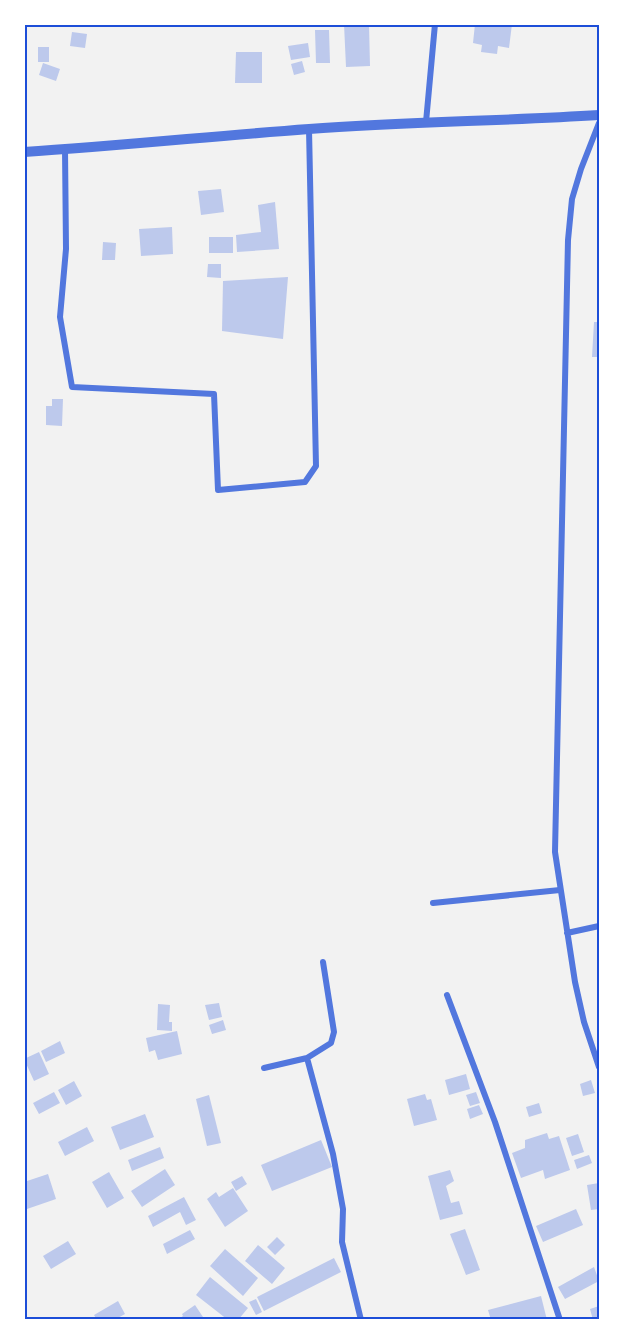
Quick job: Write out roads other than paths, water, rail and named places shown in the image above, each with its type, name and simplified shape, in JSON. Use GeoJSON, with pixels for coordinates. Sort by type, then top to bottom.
{"type":"FeatureCollection","features":[{"type":"Feature","properties":{"kind":"street"},"geometry":{"type":"LineString","coordinates":[[426,122],[435,24]]}},
{"type":"Feature","properties":{"kind":"street"},"geometry":{"type":"LineString","coordinates":[[24,152],[309,129],[599,115]]}},
{"type":"Feature","properties":{"kind":"street"},"geometry":{"type":"LineString","coordinates":[[599,123],[581,169],[573,199],[568,240],[555,852],[575,982],[584,1022],[599,1067]]}},
{"type":"Feature","properties":{"kind":"street"},"geometry":{"type":"LineString","coordinates":[[65,149],[66,249],[60,316],[72,387],[214,394],[218,489],[239,488],[305,482],[316,466],[309,129]]}},
{"type":"Feature","properties":{"kind":"street"},"geometry":{"type":"LineString","coordinates":[[433,903],[560,890]]}},
{"type":"Feature","properties":{"kind":"street"},"geometry":{"type":"LineString","coordinates":[[567,933],[599,926]]}},
{"type":"Feature","properties":{"kind":"street"},"geometry":{"type":"LineString","coordinates":[[264,1068],[307,1058],[331,1043],[334,1032],[322,962]]}},
{"type":"Feature","properties":{"kind":"street"},"geometry":{"type":"LineString","coordinates":[[447,995],[495,1122],[560,1320]]}},
{"type":"Feature","properties":{"kind":"street"},"geometry":{"type":"LineString","coordinates":[[307,1058],[333,1154],[343,1209],[342,1242],[361,1320]]}}]}
